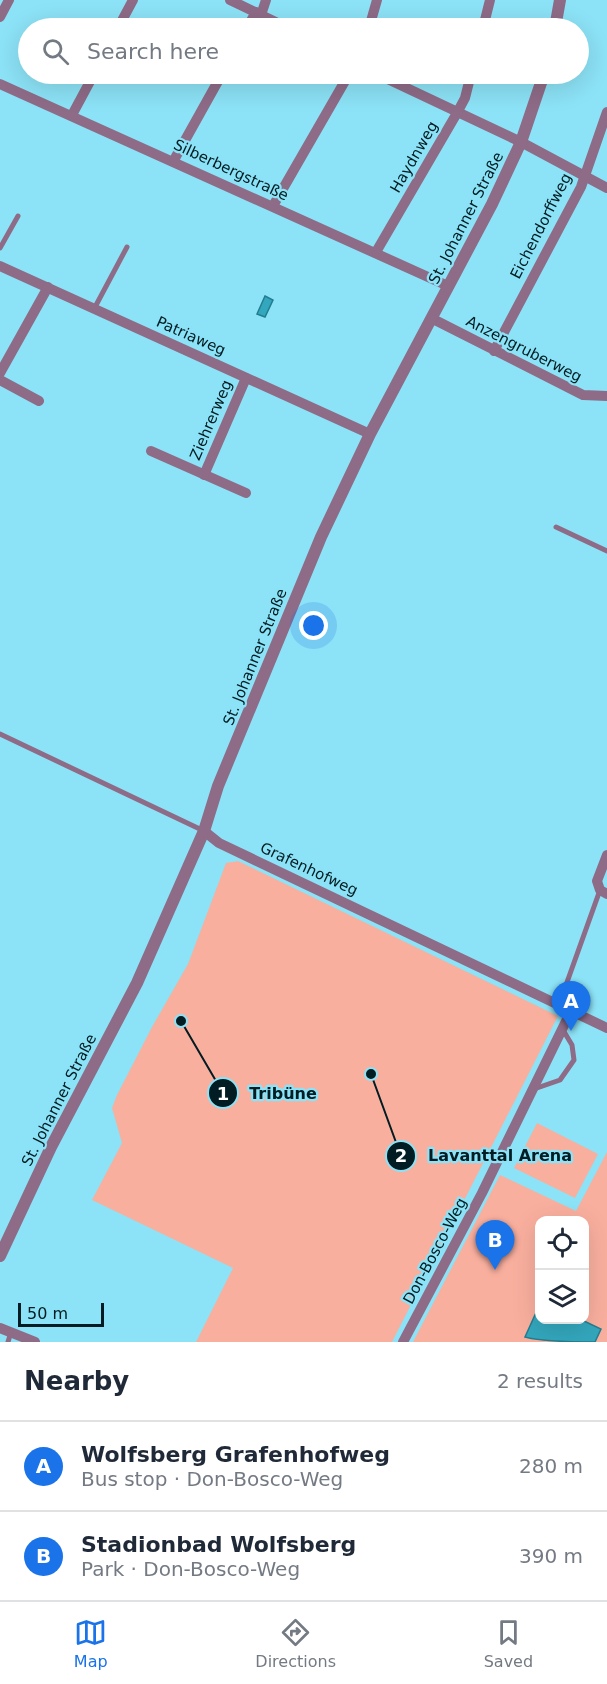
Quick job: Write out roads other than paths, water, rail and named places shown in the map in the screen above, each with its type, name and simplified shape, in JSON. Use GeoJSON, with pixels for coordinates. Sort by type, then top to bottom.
{"type":"FeatureCollection","features":[{"type":"Feature","properties":{"kind":"street"},"geometry":{"type":"LineString","coordinates":[[0,17],[9,0]]}},
{"type":"Feature","properties":{"kind":"street"},"geometry":{"type":"LineString","coordinates":[[123,18],[133,0]]}},
{"type":"Feature","properties":{"kind":"street"},"geometry":{"type":"LineString","coordinates":[[230,0],[267,18]]}},
{"type":"Feature","properties":{"kind":"street"},"geometry":{"type":"LineString","coordinates":[[255,18],[266,0]]}},
{"type":"Feature","properties":{"kind":"street"},"geometry":{"type":"LineString","coordinates":[[372,18],[377,0]]}},
{"type":"Feature","properties":{"kind":"street"},"geometry":{"type":"LineString","coordinates":[[486,18],[490,0]]}},
{"type":"Feature","properties":{"kind":"street"},"geometry":{"type":"LineString","coordinates":[[557,18],[560,0]]}},
{"type":"Feature","properties":{"kind":"street","name":"Silberbergstraße"},"geometry":{"type":"LineString","coordinates":[[0,84],[174,160],[448,286]]}},
{"type":"Feature","properties":{"kind":"street"},"geometry":{"type":"LineString","coordinates":[[72,115],[89,84]]}},
{"type":"Feature","properties":{"kind":"street"},"geometry":{"type":"LineString","coordinates":[[174,160],[216,84]]}},
{"type":"Feature","properties":{"kind":"street"},"geometry":{"type":"LineString","coordinates":[[273,206],[343,84]]}},
{"type":"Feature","properties":{"kind":"street"},"geometry":{"type":"LineString","coordinates":[[397,84],[521,142],[607,188]]}},
{"type":"Feature","properties":{"kind":"street","name":"Haydnweg"},"geometry":{"type":"LineString","coordinates":[[376,252],[457,113],[465,98],[468,84]]}},
{"type":"Feature","properties":{"kind":"street","name":"St. Johanner Straße"},"geometry":{"type":"LineString","coordinates":[[0,1256],[51,1147],[137,983],[204,831],[218,786],[291,607],[370,435],[521,142],[541,84]]}},
{"type":"Feature","properties":{"kind":"street","name":"Eichendorffweg"},"geometry":{"type":"LineString","coordinates":[[494,351],[581,188],[607,112]]}},
{"type":"Feature","properties":{"kind":"street","name":"Patriaweg"},"geometry":{"type":"LineString","coordinates":[[0,266],[370,435]]}},
{"type":"Feature","properties":{"kind":"street"},"geometry":{"type":"LineString","coordinates":[[0,373],[48,287]]}},
{"type":"Feature","properties":{"kind":"street","name":"Anzengruberweg"},"geometry":{"type":"LineString","coordinates":[[431,318],[583,395],[607,396]]}},
{"type":"Feature","properties":{"kind":"street","name":"Ziehrerweg"},"geometry":{"type":"LineString","coordinates":[[204,475],[246,378]]}},
{"type":"Feature","properties":{"kind":"street"},"geometry":{"type":"LineString","coordinates":[[0,380],[39,401]]}},
{"type":"Feature","properties":{"kind":"street","name":"Ziehrerweg"},"geometry":{"type":"LineString","coordinates":[[151,451],[246,493]]}},
{"type":"Feature","properties":{"kind":"street","name":"Grafenhofweg"},"geometry":{"type":"LineString","coordinates":[[204,831],[219,843],[607,1028]]}},
{"type":"Feature","properties":{"kind":"street"},"geometry":{"type":"LineString","coordinates":[[604,892],[597,881],[607,855]]}},
{"type":"Feature","properties":{"kind":"street","name":"Don-Bosco-Weg"},"geometry":{"type":"LineString","coordinates":[[403,1342],[534,1089],[571,1011]]}},
{"type":"Feature","properties":{"kind":"street"},"geometry":{"type":"LineString","coordinates":[[6,1334],[35,1342]]}},
{"type":"Feature","properties":{"kind":"lane"},"geometry":{"type":"LineString","coordinates":[[0,248],[18,216]]}},
{"type":"Feature","properties":{"kind":"lane"},"geometry":{"type":"LineString","coordinates":[[94,309],[127,247]]}},
{"type":"Feature","properties":{"kind":"lane"},"geometry":{"type":"LineString","coordinates":[[556,526],[607,551]]}},
{"type":"Feature","properties":{"kind":"lane","name":"Grafenhofweg"},"geometry":{"type":"LineString","coordinates":[[0,734],[204,831]]}},
{"type":"Feature","properties":{"kind":"lane"},"geometry":{"type":"LineString","coordinates":[[566,985],[604,892]]}},
{"type":"Feature","properties":{"kind":"lane"},"geometry":{"type":"LineString","coordinates":[[534,1089],[560,1080],[574,1060],[572,1045],[562,1029]]}},
{"type":"Feature","properties":{"kind":"water"},"geometry":{"type":"Polygon","coordinates":[[[265,296],[273,300],[265,317],[257,314],[265,296]]]}},
{"type":"Feature","properties":{"kind":"water"},"geometry":{"type":"Polygon","coordinates":[[[535,1315],[535,1324],[589,1323],[601,1329],[595,1342],[549,1341],[525,1337],[535,1315]]]}},
{"type":"Feature","properties":{"kind":"place","name":"Tribüne"},"geometry":{"type":"Point","coordinates":[181,1021]}},
{"type":"Feature","properties":{"kind":"place","name":"Wolfsberg Grafenhofweg"},"geometry":{"type":"Point","coordinates":[571,1031]}},
{"type":"Feature","properties":{"kind":"place","name":"Lavanttal Arena"},"geometry":{"type":"Point","coordinates":[371,1074]}},
{"type":"Feature","properties":{"kind":"place","name":"Stadionbad Wolfsberg"},"geometry":{"type":"Point","coordinates":[495,1270]}}]}
